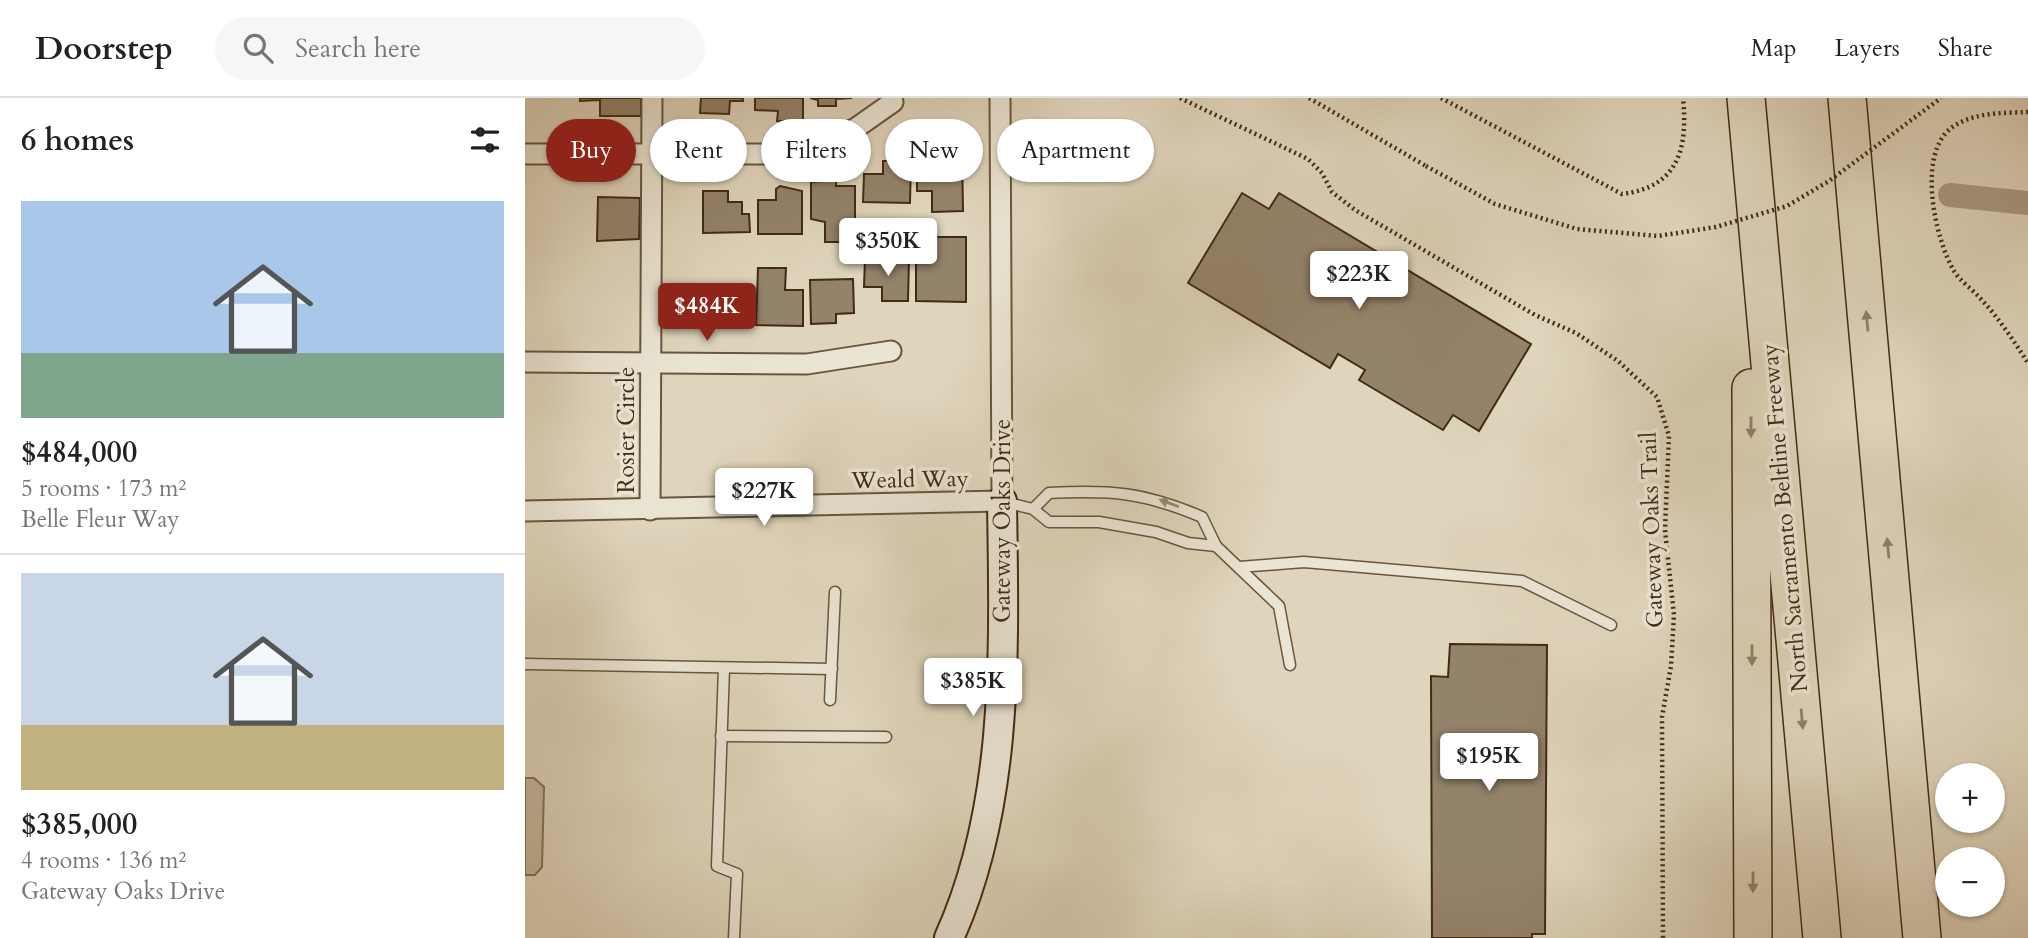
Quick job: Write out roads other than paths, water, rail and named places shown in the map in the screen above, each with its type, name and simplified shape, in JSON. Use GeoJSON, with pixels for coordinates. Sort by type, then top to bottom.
{"type":"FeatureCollection","features":[{"type":"Feature","properties":{"kind":"highway","name":"North Sacramento Beltline Freeway"},"geometry":{"type":"LineString","coordinates":[[1746,98],[1822,938]]}},
{"type":"Feature","properties":{"kind":"highway"},"geometry":{"type":"LineString","coordinates":[[1847,98],[1922,938]]}},
{"type":"Feature","properties":{"kind":"highway"},"geometry":{"type":"LineString","coordinates":[[1750,139],[1753,938]]}},
{"type":"Feature","properties":{"kind":"highway"},"geometry":{"type":"LineString","coordinates":[[1894,616],[1940,938]]}},
{"type":"Feature","properties":{"kind":"street","name":"Rosier Circle"},"geometry":{"type":"LineString","coordinates":[[652,98],[652,119]]}},
{"type":"Feature","properties":{"kind":"street","name":"Gateway Oaks Drive"},"geometry":{"type":"LineString","coordinates":[[949,938],[975,866],[989,808],[997,733],[1003,620],[1000,98]]}},
{"type":"Feature","properties":{"kind":"street"},"geometry":{"type":"LineString","coordinates":[[747,154],[770,154],[806,148],[856,128],[893,102]]}},
{"type":"Feature","properties":{"kind":"street"},"geometry":{"type":"LineString","coordinates":[[525,153],[650,155]]}},
{"type":"Feature","properties":{"kind":"street","name":"Rosier Circle"},"geometry":{"type":"LineString","coordinates":[[650,510],[652,182]]}},
{"type":"Feature","properties":{"kind":"street"},"geometry":{"type":"LineString","coordinates":[[525,362],[807,363],[891,351]]}},
{"type":"Feature","properties":{"kind":"street","name":"Weald Way"},"geometry":{"type":"LineString","coordinates":[[525,511],[1002,502]]}},
{"type":"Feature","properties":{"kind":"lane"},"geometry":{"type":"LineString","coordinates":[[1033,509],[1049,493],[1115,492],[1162,500],[1202,517],[1216,546],[1279,606],[1290,665]]}},
{"type":"Feature","properties":{"kind":"lane"},"geometry":{"type":"LineString","coordinates":[[1002,502],[1033,509],[1049,522],[1098,522],[1156,532],[1188,543],[1216,546]]}},
{"type":"Feature","properties":{"kind":"lane"},"geometry":{"type":"LineString","coordinates":[[1239,567],[1304,562],[1522,581],[1611,625]]}},
{"type":"Feature","properties":{"kind":"lane"},"geometry":{"type":"LineString","coordinates":[[830,700],[835,592]]}},
{"type":"Feature","properties":{"kind":"lane"},"geometry":{"type":"LineString","coordinates":[[525,664],[832,669]]}},
{"type":"Feature","properties":{"kind":"lane"},"geometry":{"type":"LineString","coordinates":[[724,668],[717,866],[737,874],[734,938]]}},
{"type":"Feature","properties":{"kind":"lane"},"geometry":{"type":"LineString","coordinates":[[722,736],[886,737]]}},
{"type":"Feature","properties":{"kind":"waterway"},"geometry":{"type":"LineString","coordinates":[[1950,195],[2028,203]]}}]}
